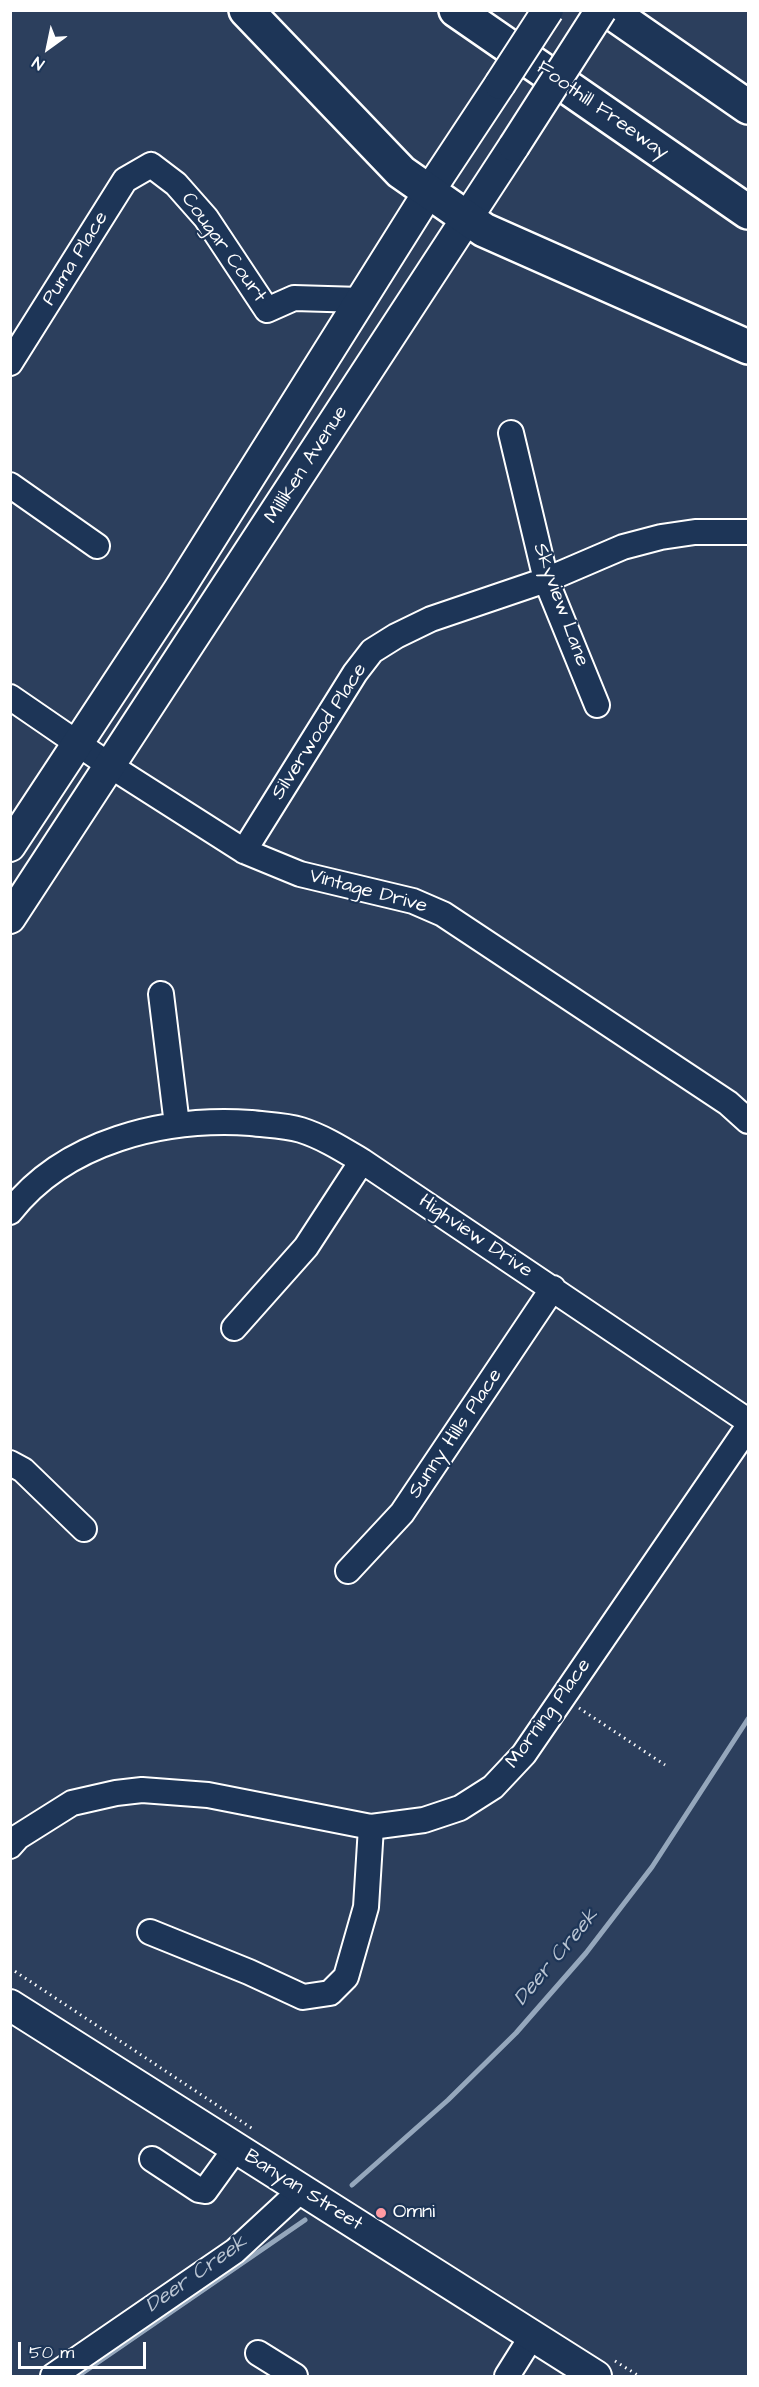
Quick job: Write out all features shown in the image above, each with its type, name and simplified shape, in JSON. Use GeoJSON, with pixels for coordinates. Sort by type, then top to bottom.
{"type":"FeatureCollection","features":[{"type":"Feature","properties":{"kind":"highway"},"geometry":{"type":"LineString","coordinates":[[246,10],[401,172],[428,193],[484,230],[748,347]]}},
{"type":"Feature","properties":{"kind":"highway","name":"Foothill Freeway"},"geometry":{"type":"LineString","coordinates":[[456,10],[748,212]]}},
{"type":"Feature","properties":{"kind":"highway"},"geometry":{"type":"LineString","coordinates":[[608,10],[748,107]]}},
{"type":"Feature","properties":{"kind":"main road"},"geometry":{"type":"LineString","coordinates":[[10,846],[79,744],[428,193],[548,10]]}},
{"type":"Feature","properties":{"kind":"main road","name":"Milliken Avenue"},"geometry":{"type":"LineString","coordinates":[[10,918],[468,219],[601,10]]}},
{"type":"Feature","properties":{"kind":"main road","name":"Banyan Street"},"geometry":{"type":"LineString","coordinates":[[10,2005],[246,2140],[301,2190],[596,2376]]}},
{"type":"Feature","properties":{"kind":"street","name":"Cougar Court"},"geometry":{"type":"LineString","coordinates":[[151,165],[176,184],[206,218],[267,310],[294,298],[361,300]]}},
{"type":"Feature","properties":{"kind":"street","name":"Puma Place"},"geometry":{"type":"LineString","coordinates":[[10,363],[125,180],[151,165]]}},
{"type":"Feature","properties":{"kind":"street","name":"Skyview Lane"},"geometry":{"type":"LineString","coordinates":[[511,433],[546,580],[597,705]]}},
{"type":"Feature","properties":{"kind":"street"},"geometry":{"type":"LineString","coordinates":[[10,485],[97,546]]}},
{"type":"Feature","properties":{"kind":"street","name":"Silverwood Place"},"geometry":{"type":"LineString","coordinates":[[244,851],[355,673],[372,651],[431,619],[546,580],[623,547],[661,537],[695,532],[748,532]]}},
{"type":"Feature","properties":{"kind":"street","name":"Vintage Drive"},"geometry":{"type":"LineString","coordinates":[[10,697],[109,765],[244,851],[300,874],[412,901],[443,914],[728,1103],[748,1121]]}},
{"type":"Feature","properties":{"kind":"street"},"geometry":{"type":"LineString","coordinates":[[161,994],[177,1125]]}},
{"type":"Feature","properties":{"kind":"street","name":"Highview Drive"},"geometry":{"type":"LineString","coordinates":[[10,1212],[24,1194],[50,1173],[85,1152],[131,1134],[177,1125],[230,1122],[299,1129],[330,1141],[362,1161],[748,1421]]}},
{"type":"Feature","properties":{"kind":"street"},"geometry":{"type":"LineString","coordinates":[[234,1328],[306,1247],[362,1161]]}},
{"type":"Feature","properties":{"kind":"street","name":"Sunny Hills Place"},"geometry":{"type":"LineString","coordinates":[[348,1571],[402,1514],[553,1288]]}},
{"type":"Feature","properties":{"kind":"street","name":"Morning Place"},"geometry":{"type":"LineString","coordinates":[[13,1838],[72,1803],[142,1790],[208,1795],[371,1827],[424,1820],[460,1808],[493,1787],[524,1754],[748,1428]]}},
{"type":"Feature","properties":{"kind":"street"},"geometry":{"type":"LineString","coordinates":[[10,1463],[23,1470],[84,1529]]}},
{"type":"Feature","properties":{"kind":"street"},"geometry":{"type":"LineString","coordinates":[[150,1932],[249,1972],[303,1997],[330,1993],[346,1977],[366,1906],[371,1827]]}},
{"type":"Feature","properties":{"kind":"street"},"geometry":{"type":"LineString","coordinates":[[152,2159],[199,2190],[205,2191],[246,2140]]}},
{"type":"Feature","properties":{"kind":"street"},"geometry":{"type":"LineString","coordinates":[[52,2376],[235,2251],[301,2190]]}},
{"type":"Feature","properties":{"kind":"street"},"geometry":{"type":"LineString","coordinates":[[507,2376],[532,2336]]}},
{"type":"Feature","properties":{"kind":"street"},"geometry":{"type":"LineString","coordinates":[[258,2353],[295,2376]]}},
{"type":"Feature","properties":{"kind":"path"},"geometry":{"type":"LineString","coordinates":[[563,1697],[664,1765]]}},
{"type":"Feature","properties":{"kind":"path"},"geometry":{"type":"LineString","coordinates":[[10,1968],[246,2140]]}},
{"type":"Feature","properties":{"kind":"waterway","name":"Deer Creek"},"geometry":{"type":"LineString","coordinates":[[352,2185],[448,2100],[516,2033],[586,1953],[652,1867],[748,1719]]}},
{"type":"Feature","properties":{"kind":"waterway","name":"Deer Creek"},"geometry":{"type":"LineString","coordinates":[[78,2376],[305,2220]]}},
{"type":"Feature","properties":{"kind":"place","name":"Omni"},"geometry":{"type":"Point","coordinates":[381,2213]}}]}
